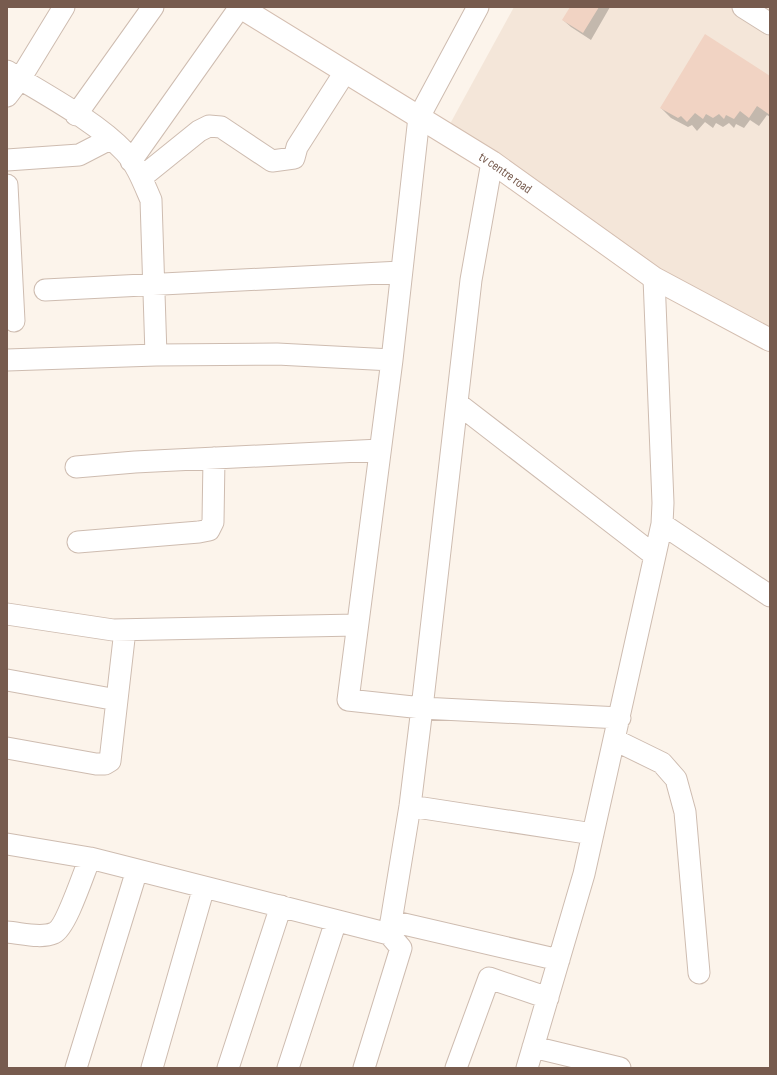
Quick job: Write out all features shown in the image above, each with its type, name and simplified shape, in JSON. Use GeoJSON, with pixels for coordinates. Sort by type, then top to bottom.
{"type":"FeatureCollection","features":[{"type":"Feature","properties":{"kind":"main road","name":"tv centre road"},"geometry":{"type":"LineString","coordinates":[[240,7],[492,162],[654,278],[770,340]]}},
{"type":"Feature","properties":{"kind":"street"},"geometry":{"type":"LineString","coordinates":[[7,96],[14,75],[64,7]]}},
{"type":"Feature","properties":{"kind":"street"},"geometry":{"type":"LineString","coordinates":[[76,115],[152,7]]}},
{"type":"Feature","properties":{"kind":"street"},"geometry":{"type":"LineString","coordinates":[[136,169],[240,7]]}},
{"type":"Feature","properties":{"kind":"street"},"geometry":{"type":"LineString","coordinates":[[478,7],[419,117],[392,360],[348,700],[422,708],[620,718]]}},
{"type":"Feature","properties":{"kind":"street"},"geometry":{"type":"LineString","coordinates":[[743,7],[770,24]]}},
{"type":"Feature","properties":{"kind":"street"},"geometry":{"type":"LineString","coordinates":[[136,169],[209,126],[221,127],[272,161],[294,158],[297,147],[345,72]]}},
{"type":"Feature","properties":{"kind":"street"},"geometry":{"type":"LineString","coordinates":[[14,75],[99,129],[126,152],[136,169],[151,200],[156,355]]}},
{"type":"Feature","properties":{"kind":"street"},"geometry":{"type":"LineString","coordinates":[[7,160],[79,155],[110,139]]}},
{"type":"Feature","properties":{"kind":"street"},"geometry":{"type":"LineString","coordinates":[[364,1068],[401,948],[390,927],[410,806],[471,280],[492,162]]}},
{"type":"Feature","properties":{"kind":"street"},"geometry":{"type":"LineString","coordinates":[[7,185],[14,321]]}},
{"type":"Feature","properties":{"kind":"street"},"geometry":{"type":"LineString","coordinates":[[45,290],[154,283],[401,272]]}},
{"type":"Feature","properties":{"kind":"street"},"geometry":{"type":"LineString","coordinates":[[527,1068],[584,874],[648,594],[654,556],[662,524],[663,503],[654,278]]}},
{"type":"Feature","properties":{"kind":"street"},"geometry":{"type":"LineString","coordinates":[[7,360],[156,355],[277,354],[392,360]]}},
{"type":"Feature","properties":{"kind":"street"},"geometry":{"type":"LineString","coordinates":[[457,404],[654,556]]}},
{"type":"Feature","properties":{"kind":"street"},"geometry":{"type":"LineString","coordinates":[[76,468],[128,462],[380,450]]}},
{"type":"Feature","properties":{"kind":"street"},"geometry":{"type":"LineString","coordinates":[[78,542],[209,530],[213,522],[214,458]]}},
{"type":"Feature","properties":{"kind":"street"},"geometry":{"type":"LineString","coordinates":[[662,524],[770,596]]}},
{"type":"Feature","properties":{"kind":"street"},"geometry":{"type":"LineString","coordinates":[[7,614],[89,627],[125,630],[357,624]]}},
{"type":"Feature","properties":{"kind":"street"},"geometry":{"type":"LineString","coordinates":[[7,748],[105,764],[110,761],[112,755],[125,630]]}},
{"type":"Feature","properties":{"kind":"street"},"geometry":{"type":"LineString","coordinates":[[7,680],[117,700]]}},
{"type":"Feature","properties":{"kind":"street"},"geometry":{"type":"LineString","coordinates":[[615,740],[662,764],[676,779],[685,812],[699,973]]}},
{"type":"Feature","properties":{"kind":"street"},"geometry":{"type":"LineString","coordinates":[[410,806],[593,834]]}},
{"type":"Feature","properties":{"kind":"street"},"geometry":{"type":"LineString","coordinates":[[7,844],[90,858],[336,920],[390,927],[559,960]]}},
{"type":"Feature","properties":{"kind":"street"},"geometry":{"type":"LineString","coordinates":[[7,932],[43,936],[55,933],[64,922],[90,858]]}},
{"type":"Feature","properties":{"kind":"street"},"geometry":{"type":"LineString","coordinates":[[76,1068],[137,870]]}},
{"type":"Feature","properties":{"kind":"street"},"geometry":{"type":"LineString","coordinates":[[152,1068],[204,887]]}},
{"type":"Feature","properties":{"kind":"street"},"geometry":{"type":"LineString","coordinates":[[228,1068],[281,906]]}},
{"type":"Feature","properties":{"kind":"street"},"geometry":{"type":"LineString","coordinates":[[288,1068],[336,920]]}},
{"type":"Feature","properties":{"kind":"street"},"geometry":{"type":"LineString","coordinates":[[456,1068],[489,978],[548,998]]}},
{"type":"Feature","properties":{"kind":"street"},"geometry":{"type":"LineString","coordinates":[[533,1047],[620,1068]]}},
{"type":"Feature","properties":{"kind":"shaded area"},"geometry":{"type":"Polygon","coordinates":[[[514,7],[770,7],[770,340],[445,133],[514,7]]]}},
{"type":"Feature","properties":{"kind":"building"},"geometry":{"type":"Polygon","coordinates":[[[570,7],[599,7],[583,33],[562,20],[570,7]]]}},
{"type":"Feature","properties":{"kind":"building"},"geometry":{"type":"Polygon","coordinates":[[[705,34],[770,76],[770,115],[757,106],[749,118],[740,111],[734,119],[726,115],[724,119],[719,114],[713,118],[706,114],[703,119],[695,113],[687,122],[681,116],[678,118],[660,108],[705,34]]]}}]}
